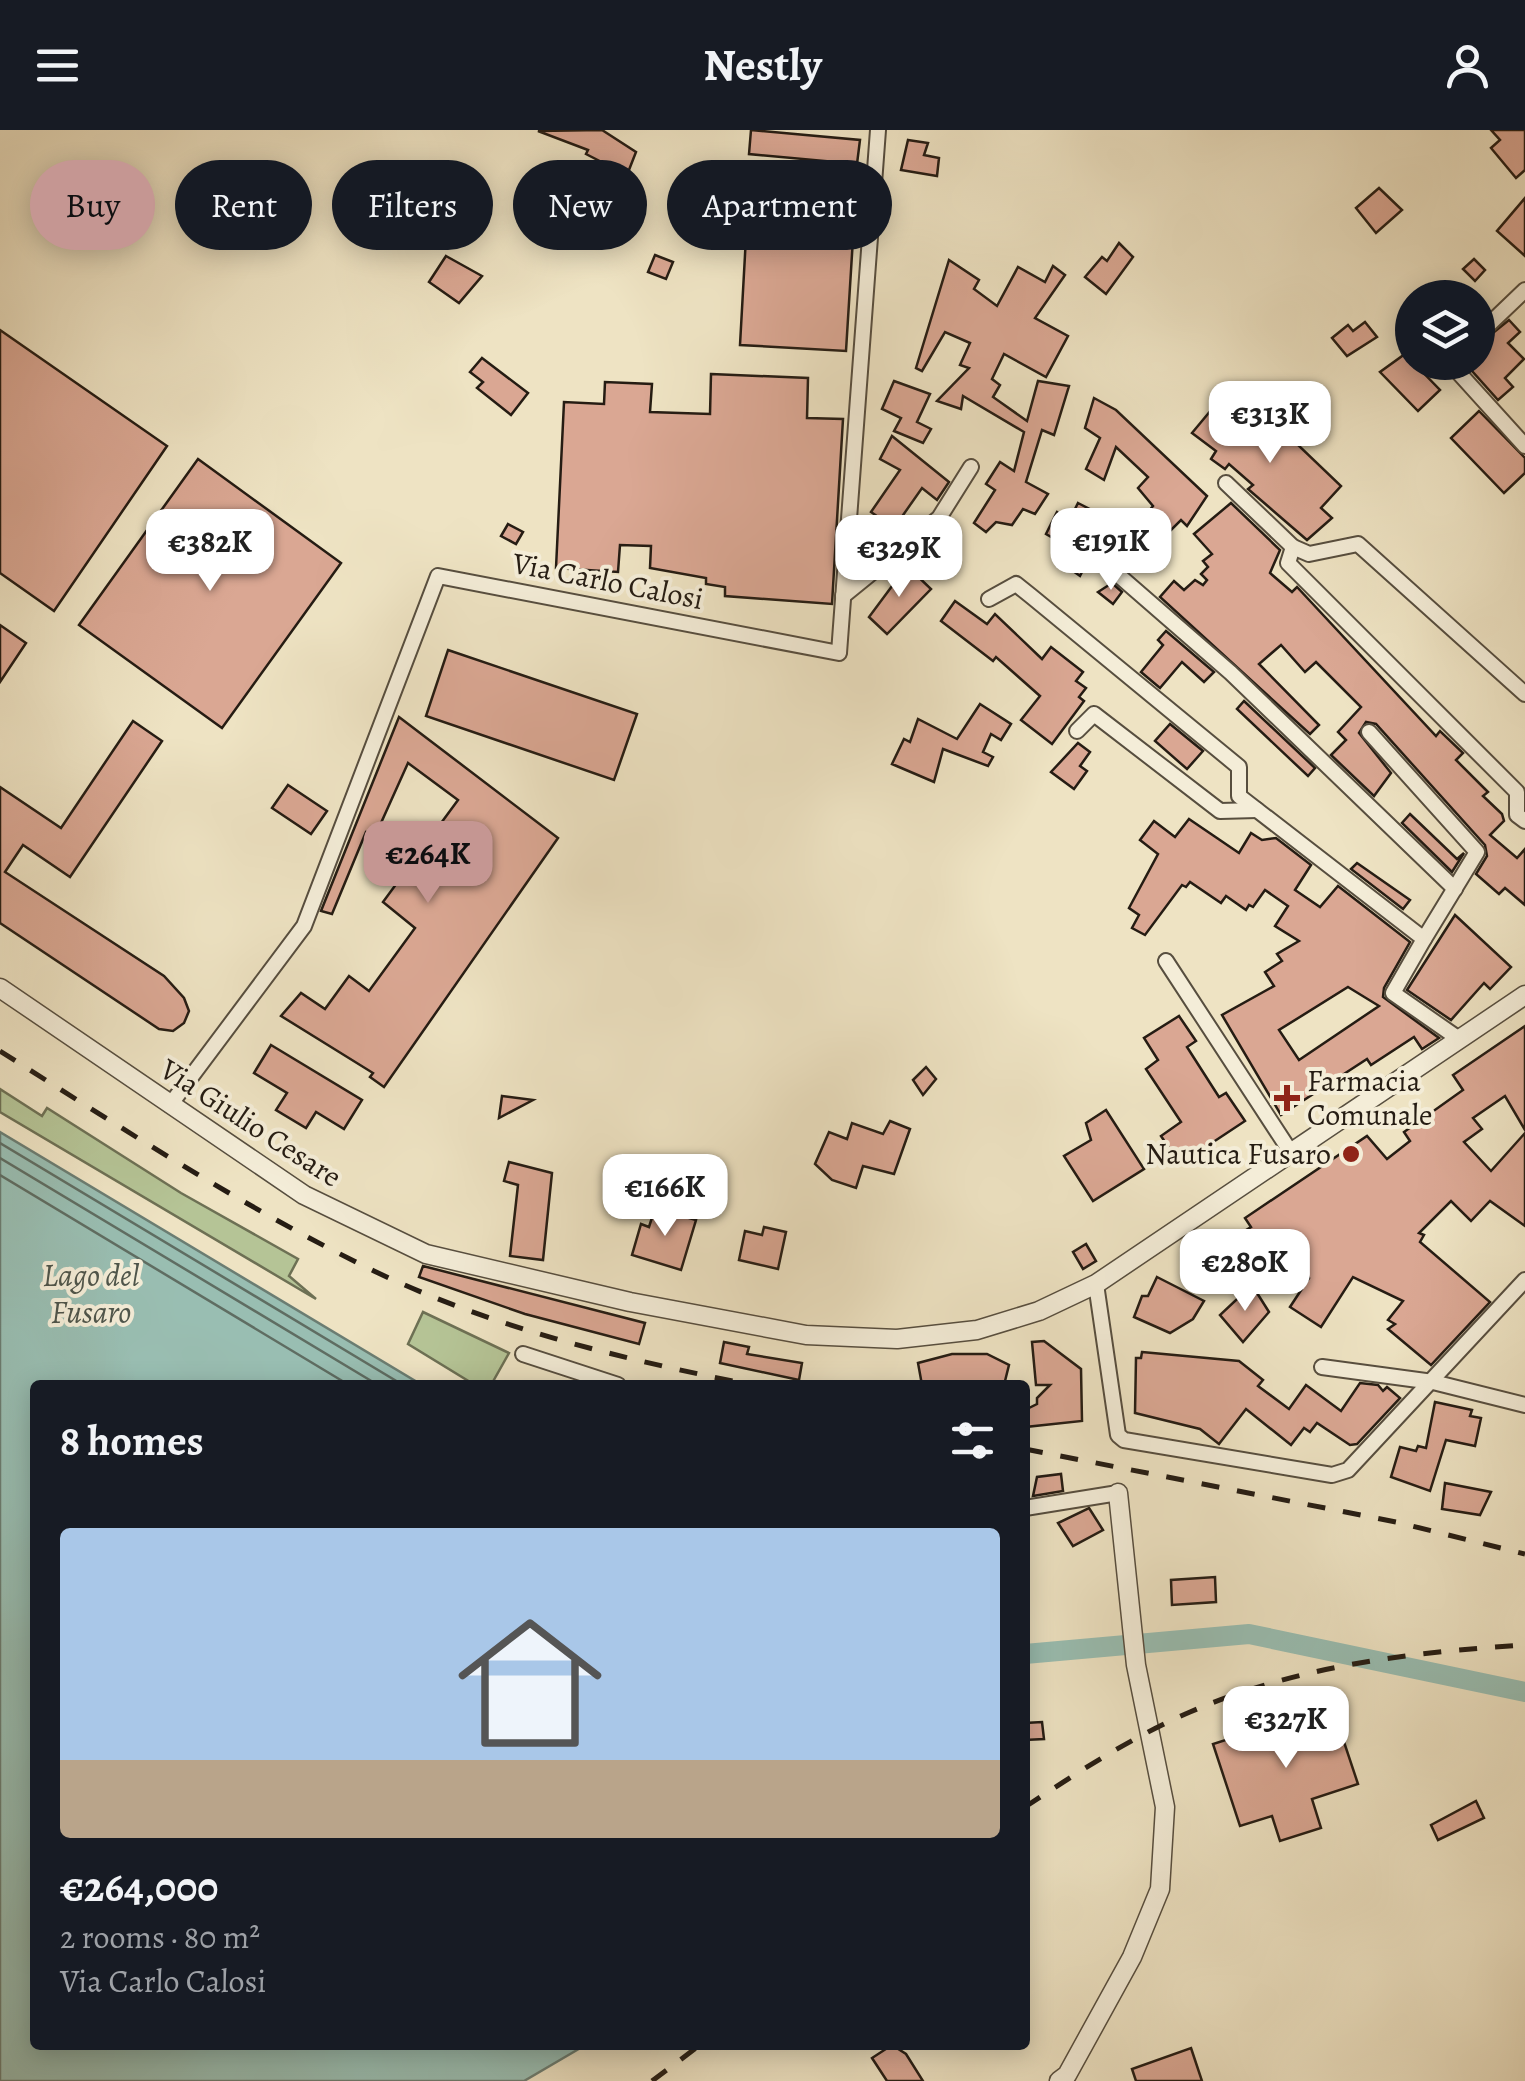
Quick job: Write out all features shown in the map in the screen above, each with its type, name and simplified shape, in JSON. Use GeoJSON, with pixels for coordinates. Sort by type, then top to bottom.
{"type":"FeatureCollection","features":[{"type":"Feature","properties":{"kind":"street","name":"Via Carlo Calosi"},"geometry":{"type":"LineString","coordinates":[[170,1105],[304,926],[438,576],[839,653],[878,130]]}},
{"type":"Feature","properties":{"kind":"street"},"geometry":{"type":"LineString","coordinates":[[1495,318],[1525,290]]}},
{"type":"Feature","properties":{"kind":"street"},"geometry":{"type":"LineString","coordinates":[[1465,380],[1525,446]]}},
{"type":"Feature","properties":{"kind":"street"},"geometry":{"type":"LineString","coordinates":[[843,596],[939,518],[971,467]]}},
{"type":"Feature","properties":{"kind":"street"},"geometry":{"type":"LineString","coordinates":[[1226,483],[1293,547],[1309,554],[1358,544],[1525,694]]}},
{"type":"Feature","properties":{"kind":"street"},"geometry":{"type":"LineString","coordinates":[[1293,547],[1288,562],[1517,792],[1517,815],[1525,822]]}},
{"type":"Feature","properties":{"kind":"street"},"geometry":{"type":"LineString","coordinates":[[1102,560],[1231,674],[1455,888]]}},
{"type":"Feature","properties":{"kind":"street"},"geometry":{"type":"LineString","coordinates":[[990,599],[1016,584],[1239,767],[1239,796],[1424,940]]}},
{"type":"Feature","properties":{"kind":"street"},"geometry":{"type":"LineString","coordinates":[[1077,731],[1094,714],[1220,811],[1258,810]]}},
{"type":"Feature","properties":{"kind":"street"},"geometry":{"type":"LineString","coordinates":[[1370,732],[1478,852],[1392,994],[1459,1039]]}},
{"type":"Feature","properties":{"kind":"street"},"geometry":{"type":"LineString","coordinates":[[1166,961],[1290,1151]]}},
{"type":"Feature","properties":{"kind":"street","name":"Via Giulio Cesare"},"geometry":{"type":"LineString","coordinates":[[0,988],[304,1195],[426,1254],[630,1302],[806,1334],[896,1339],[977,1330],[1040,1311],[1096,1284],[1525,995]]}},
{"type":"Feature","properties":{"kind":"street"},"geometry":{"type":"LineString","coordinates":[[1096,1284],[1114,1430],[1124,1440],[1332,1474],[1348,1470],[1525,1280]]}},
{"type":"Feature","properties":{"kind":"street"},"geometry":{"type":"LineString","coordinates":[[524,1354],[603,1380]]}},
{"type":"Feature","properties":{"kind":"street"},"geometry":{"type":"LineString","coordinates":[[1322,1367],[1433,1382],[1525,1405]]}},
{"type":"Feature","properties":{"kind":"street"},"geometry":{"type":"LineString","coordinates":[[1030,1507],[1118,1492],[1135,1656],[1165,1808],[1160,1889],[1132,1957],[1065,2079]]}},
{"type":"Feature","properties":{"kind":"green space"},"geometry":{"type":"Polygon","coordinates":[[[0,1089],[42,1116],[47,1108],[181,1193],[298,1259],[289,1276],[316,1299],[0,1112],[0,1089]]]}},
{"type":"Feature","properties":{"kind":"green space"},"geometry":{"type":"Polygon","coordinates":[[[423,1312],[509,1353],[494,1380],[467,1380],[408,1344],[423,1312]]]}},
{"type":"Feature","properties":{"kind":"water","name":"Lago del Fusaro"},"geometry":{"type":"Polygon","coordinates":[[[0,1132],[414,1380],[30,1380],[30,2050],[577,2050],[524,2081],[0,2081],[0,1132]]]}},
{"type":"Feature","properties":{"kind":"building"},"geometry":{"type":"Polygon","coordinates":[[[602,130],[636,152],[633,160],[598,160],[586,154],[588,150],[538,131],[602,130]]]}},
{"type":"Feature","properties":{"kind":"building"},"geometry":{"type":"Polygon","coordinates":[[[751,130],[860,140],[858,160],[749,154],[751,130]]]}},
{"type":"Feature","properties":{"kind":"building"},"geometry":{"type":"Polygon","coordinates":[[[1491,130],[1525,130],[1525,170],[1516,178],[1491,148],[1500,140],[1491,130]]]}},
{"type":"Feature","properties":{"kind":"building"},"geometry":{"type":"Polygon","coordinates":[[[908,140],[928,143],[924,155],[939,158],[937,176],[901,170],[908,140]]]}},
{"type":"Feature","properties":{"kind":"building"},"geometry":{"type":"Polygon","coordinates":[[[1379,188],[1402,210],[1376,233],[1356,208],[1379,188]]]}},
{"type":"Feature","properties":{"kind":"building"},"geometry":{"type":"Polygon","coordinates":[[[1525,198],[1525,256],[1497,231],[1525,198]]]}},
{"type":"Feature","properties":{"kind":"building"},"geometry":{"type":"Polygon","coordinates":[[[1119,243],[1133,257],[1106,294],[1085,277],[1102,257],[1107,261],[1119,243]]]}},
{"type":"Feature","properties":{"kind":"building"},"geometry":{"type":"Polygon","coordinates":[[[745,250],[852,250],[846,351],[740,345],[745,250]]]}},
{"type":"Feature","properties":{"kind":"building"},"geometry":{"type":"Polygon","coordinates":[[[655,255],[673,262],[666,279],[648,272],[655,255]]]}},
{"type":"Feature","properties":{"kind":"building"},"geometry":{"type":"Polygon","coordinates":[[[446,256],[482,276],[459,303],[429,282],[446,256]]]}},
{"type":"Feature","properties":{"kind":"building"},"geometry":{"type":"Polygon","coordinates":[[[1474,259],[1485,270],[1474,280],[1463,269],[1474,259]]]}},
{"type":"Feature","properties":{"kind":"building"},"geometry":{"type":"Polygon","coordinates":[[[949,260],[979,280],[974,289],[997,306],[1018,267],[1045,282],[1053,266],[1065,275],[1035,318],[1068,336],[1046,377],[1004,354],[992,379],[1000,385],[993,397],[1027,421],[1038,381],[1069,386],[1054,435],[1042,430],[1026,482],[1048,494],[1035,514],[1023,509],[1012,525],[996,522],[986,532],[974,523],[995,490],[986,484],[1000,462],[1014,471],[1024,432],[963,396],[961,409],[937,401],[969,368],[960,365],[970,343],[945,332],[922,371],[916,368],[949,260]]]}},
{"type":"Feature","properties":{"kind":"building"},"geometry":{"type":"Polygon","coordinates":[[[1509,320],[1520,332],[1508,343],[1524,359],[1505,378],[1513,387],[1498,400],[1480,380],[1495,380],[1495,331],[1509,320]]]}},
{"type":"Feature","properties":{"kind":"building"},"geometry":{"type":"Polygon","coordinates":[[[1365,322],[1377,337],[1347,356],[1332,338],[1348,325],[1353,331],[1365,322]]]}},
{"type":"Feature","properties":{"kind":"building"},"geometry":{"type":"Polygon","coordinates":[[[0,330],[167,446],[54,611],[0,573],[0,330]]]}},
{"type":"Feature","properties":{"kind":"building"},"geometry":{"type":"Polygon","coordinates":[[[482,358],[528,393],[511,415],[477,388],[483,382],[470,372],[482,358]]]}},
{"type":"Feature","properties":{"kind":"building"},"geometry":{"type":"Polygon","coordinates":[[[1395,361],[1395,380],[1430,380],[1440,390],[1418,411],[1380,372],[1395,361]]]}},
{"type":"Feature","properties":{"kind":"building"},"geometry":{"type":"Polygon","coordinates":[[[711,374],[808,378],[807,418],[843,419],[832,604],[725,596],[725,587],[706,584],[706,578],[650,568],[651,546],[620,545],[618,572],[556,568],[564,402],[604,404],[605,382],[652,384],[650,412],[710,414],[711,374]]]}},
{"type":"Feature","properties":{"kind":"building"},"geometry":{"type":"Polygon","coordinates":[[[894,381],[930,394],[917,422],[931,429],[923,443],[894,431],[901,418],[882,409],[894,381]]]}},
{"type":"Feature","properties":{"kind":"building"},"geometry":{"type":"Polygon","coordinates":[[[1227,391],[1242,404],[1234,412],[1260,434],[1272,420],[1341,486],[1321,508],[1332,518],[1307,540],[1248,489],[1253,485],[1229,464],[1225,469],[1211,459],[1216,451],[1192,433],[1227,391]]]}},
{"type":"Feature","properties":{"kind":"building"},"geometry":{"type":"Polygon","coordinates":[[[1094,398],[1116,410],[1207,496],[1187,526],[1181,520],[1163,538],[1143,518],[1153,506],[1138,488],[1148,477],[1116,447],[1104,480],[1086,469],[1100,438],[1085,428],[1094,398]]]}},
{"type":"Feature","properties":{"kind":"building"},"geometry":{"type":"Polygon","coordinates":[[[1479,411],[1525,458],[1525,473],[1504,493],[1451,438],[1479,411]]]}},
{"type":"Feature","properties":{"kind":"building"},"geometry":{"type":"Polygon","coordinates":[[[892,436],[949,482],[937,500],[922,488],[894,528],[871,512],[900,470],[880,459],[892,436]]]}},
{"type":"Feature","properties":{"kind":"building"},"geometry":{"type":"Polygon","coordinates":[[[198,459],[341,563],[222,728],[79,625],[198,459]]]}},
{"type":"Feature","properties":{"kind":"building"},"geometry":{"type":"Polygon","coordinates":[[[1078,503],[1109,519],[1080,576],[1063,564],[1074,550],[1046,534],[1057,512],[1070,519],[1078,503]]]}},
{"type":"Feature","properties":{"kind":"building"},"geometry":{"type":"Polygon","coordinates":[[[1231,503],[1280,550],[1270,573],[1292,592],[1297,587],[1436,736],[1440,731],[1463,753],[1456,760],[1488,792],[1483,796],[1502,814],[1504,821],[1490,835],[1517,858],[1525,849],[1525,905],[1505,888],[1499,894],[1476,874],[1487,856],[1485,845],[1376,724],[1366,722],[1359,733],[1391,773],[1374,796],[1331,755],[1346,740],[1338,732],[1361,707],[1316,662],[1305,672],[1281,645],[1259,664],[1319,725],[1310,734],[1160,597],[1174,581],[1184,590],[1195,580],[1203,585],[1207,580],[1201,574],[1208,567],[1203,561],[1212,554],[1194,534],[1231,503]]]}},
{"type":"Feature","properties":{"kind":"building"},"geometry":{"type":"Polygon","coordinates":[[[508,524],[523,532],[516,544],[501,536],[508,524]]]}},
{"type":"Feature","properties":{"kind":"building"},"geometry":{"type":"Polygon","coordinates":[[[907,566],[931,589],[887,634],[869,617],[907,566]]]}},
{"type":"Feature","properties":{"kind":"building"},"geometry":{"type":"Polygon","coordinates":[[[1112,583],[1122,592],[1113,604],[1098,592],[1112,583]]]}},
{"type":"Feature","properties":{"kind":"building"},"geometry":{"type":"Polygon","coordinates":[[[955,601],[987,624],[995,614],[1042,659],[1051,647],[1083,672],[1076,681],[1086,688],[1079,697],[1084,701],[1052,744],[1021,720],[1040,696],[996,657],[993,661],[941,621],[955,601]]]}},
{"type":"Feature","properties":{"kind":"building"},"geometry":{"type":"Polygon","coordinates":[[[0,625],[26,643],[0,682],[0,625]]]}},
{"type":"Feature","properties":{"kind":"building"},"geometry":{"type":"Polygon","coordinates":[[[1166,631],[1214,672],[1204,682],[1182,662],[1160,688],[1141,672],[1163,645],[1158,640],[1166,631]]]}},
{"type":"Feature","properties":{"kind":"building"},"geometry":{"type":"Polygon","coordinates":[[[448,650],[637,714],[614,780],[426,716],[448,650]]]}},
{"type":"Feature","properties":{"kind":"building"},"geometry":{"type":"Polygon","coordinates":[[[1244,701],[1315,768],[1308,776],[1237,709],[1244,701]]]}},
{"type":"Feature","properties":{"kind":"building"},"geometry":{"type":"Polygon","coordinates":[[[980,704],[1011,724],[1001,740],[991,734],[983,752],[993,757],[988,766],[943,749],[934,782],[892,764],[904,739],[910,742],[918,719],[957,739],[980,704]]]}},
{"type":"Feature","properties":{"kind":"building"},"geometry":{"type":"Polygon","coordinates":[[[399,717],[558,838],[384,1087],[370,1077],[373,1073],[281,1016],[301,993],[325,1009],[349,976],[369,991],[415,928],[383,902],[458,800],[408,763],[376,834],[366,832],[332,914],[321,911],[399,717]]]}},
{"type":"Feature","properties":{"kind":"building"},"geometry":{"type":"Polygon","coordinates":[[[133,721],[162,741],[70,877],[23,845],[5,872],[164,976],[184,998],[189,1011],[184,1023],[173,1031],[159,1029],[0,923],[0,787],[61,828],[133,721]]]}},
{"type":"Feature","properties":{"kind":"building"},"geometry":{"type":"Polygon","coordinates":[[[1170,724],[1203,751],[1187,769],[1155,741],[1170,724]]]}},
{"type":"Feature","properties":{"kind":"building"},"geometry":{"type":"Polygon","coordinates":[[[1078,743],[1090,752],[1080,766],[1087,771],[1074,789],[1051,772],[1078,743]]]}},
{"type":"Feature","properties":{"kind":"building"},"geometry":{"type":"Polygon","coordinates":[[[288,785],[327,811],[311,834],[272,808],[288,785]]]}},
{"type":"Feature","properties":{"kind":"building"},"geometry":{"type":"Polygon","coordinates":[[[1410,814],[1457,859],[1464,853],[1452,872],[1402,823],[1410,814]]]}},
{"type":"Feature","properties":{"kind":"building"},"geometry":{"type":"Polygon","coordinates":[[[1189,819],[1239,853],[1251,833],[1262,840],[1276,838],[1311,865],[1295,890],[1320,907],[1338,886],[1410,942],[1384,988],[1383,997],[1439,1038],[1422,1049],[1414,1037],[1371,1065],[1367,1059],[1281,1115],[1222,1015],[1274,986],[1265,972],[1282,961],[1277,954],[1299,941],[1275,926],[1288,906],[1265,890],[1253,907],[1249,905],[1246,910],[1226,896],[1221,903],[1190,882],[1186,887],[1182,885],[1145,935],[1132,928],[1139,915],[1129,908],[1158,854],[1140,840],[1154,821],[1175,837],[1189,819]],[[1348,987],[1279,1030],[1299,1060],[1379,1006],[1348,987]]]}},
{"type":"Feature","properties":{"kind":"building"},"geometry":{"type":"Polygon","coordinates":[[[1357,863],[1410,900],[1403,909],[1351,869],[1357,863]]]}},
{"type":"Feature","properties":{"kind":"building"},"geometry":{"type":"Polygon","coordinates":[[[1455,915],[1511,967],[1490,989],[1484,983],[1451,1020],[1407,990],[1455,915]]]}},
{"type":"Feature","properties":{"kind":"building"},"geometry":{"type":"Polygon","coordinates":[[[1179,1016],[1196,1041],[1187,1047],[1219,1097],[1226,1093],[1245,1121],[1180,1164],[1161,1136],[1181,1122],[1146,1069],[1158,1060],[1144,1038],[1179,1016]]]}},
{"type":"Feature","properties":{"kind":"building"},"geometry":{"type":"Polygon","coordinates":[[[1525,1026],[1525,1130],[1505,1096],[1473,1118],[1482,1129],[1464,1142],[1491,1171],[1525,1133],[1525,1226],[1490,1201],[1471,1221],[1451,1201],[1419,1233],[1424,1235],[1420,1242],[1490,1302],[1431,1365],[1388,1329],[1395,1324],[1388,1320],[1403,1301],[1353,1277],[1321,1327],[1290,1307],[1309,1278],[1282,1243],[1254,1261],[1238,1235],[1251,1227],[1245,1218],[1367,1136],[1387,1159],[1410,1141],[1404,1132],[1463,1090],[1453,1075],[1525,1026]]]}},
{"type":"Feature","properties":{"kind":"building"},"geometry":{"type":"Polygon","coordinates":[[[271,1045],[362,1100],[344,1129],[316,1112],[306,1128],[276,1110],[287,1093],[254,1073],[271,1045]]]}},
{"type":"Feature","properties":{"kind":"building"},"geometry":{"type":"Polygon","coordinates":[[[926,1067],[936,1079],[923,1095],[913,1080],[926,1067]]]}},
{"type":"Feature","properties":{"kind":"building"},"geometry":{"type":"Polygon","coordinates":[[[502,1096],[533,1100],[499,1118],[502,1096]]]}},
{"type":"Feature","properties":{"kind":"building"},"geometry":{"type":"Polygon","coordinates":[[[1106,1110],[1144,1169],[1093,1201],[1064,1156],[1091,1140],[1086,1123],[1106,1110]]]}},
{"type":"Feature","properties":{"kind":"building"},"geometry":{"type":"Polygon","coordinates":[[[890,1121],[910,1129],[894,1174],[863,1166],[856,1188],[832,1180],[815,1164],[829,1132],[847,1139],[852,1123],[883,1134],[890,1121]]]}},
{"type":"Feature","properties":{"kind":"building"},"geometry":{"type":"Polygon","coordinates":[[[509,1162],[552,1173],[543,1260],[510,1256],[518,1185],[504,1181],[509,1162]]]}},
{"type":"Feature","properties":{"kind":"building"},"geometry":{"type":"Polygon","coordinates":[[[655,1208],[696,1220],[681,1270],[632,1255],[641,1224],[649,1227],[655,1208]]]}},
{"type":"Feature","properties":{"kind":"building"},"geometry":{"type":"Polygon","coordinates":[[[764,1227],[786,1232],[778,1269],[739,1260],[745,1231],[762,1235],[764,1227]]]}},
{"type":"Feature","properties":{"kind":"building"},"geometry":{"type":"Polygon","coordinates":[[[1086,1244],[1096,1261],[1083,1269],[1073,1252],[1086,1244]]]}},
{"type":"Feature","properties":{"kind":"building"},"geometry":{"type":"Polygon","coordinates":[[[423,1266],[645,1323],[639,1344],[525,1314],[419,1277],[423,1266]]]}},
{"type":"Feature","properties":{"kind":"building"},"geometry":{"type":"Polygon","coordinates":[[[1157,1277],[1204,1301],[1193,1319],[1170,1333],[1134,1317],[1142,1296],[1148,1296],[1157,1277]]]}},
{"type":"Feature","properties":{"kind":"building"},"geometry":{"type":"Polygon","coordinates":[[[1252,1285],[1269,1312],[1243,1342],[1220,1315],[1252,1285]]]}},
{"type":"Feature","properties":{"kind":"building"},"geometry":{"type":"Polygon","coordinates":[[[1044,1341],[1081,1369],[1082,1421],[1030,1426],[1030,1408],[1050,1385],[1036,1385],[1032,1342],[1044,1341]]]}},
{"type":"Feature","properties":{"kind":"building"},"geometry":{"type":"Polygon","coordinates":[[[724,1342],[749,1347],[747,1354],[802,1363],[799,1380],[720,1363],[724,1342]]]}},
{"type":"Feature","properties":{"kind":"building"},"geometry":{"type":"Polygon","coordinates":[[[1142,1352],[1239,1361],[1263,1380],[1258,1386],[1289,1409],[1306,1385],[1341,1411],[1360,1383],[1378,1385],[1383,1391],[1387,1387],[1400,1398],[1357,1444],[1350,1445],[1317,1423],[1310,1432],[1304,1428],[1291,1445],[1246,1409],[1219,1444],[1200,1429],[1135,1413],[1136,1358],[1141,1358],[1142,1352]]]}},
{"type":"Feature","properties":{"kind":"building"},"geometry":{"type":"Polygon","coordinates":[[[952,1354],[987,1354],[1009,1365],[1005,1380],[921,1380],[918,1363],[952,1354]]]}},
{"type":"Feature","properties":{"kind":"building"},"geometry":{"type":"Polygon","coordinates":[[[1435,1402],[1472,1410],[1470,1416],[1481,1418],[1475,1446],[1446,1440],[1430,1491],[1391,1477],[1400,1447],[1416,1451],[1418,1446],[1426,1448],[1435,1402]]]}},
{"type":"Feature","properties":{"kind":"building"},"geometry":{"type":"Polygon","coordinates":[[[1061,1474],[1063,1491],[1033,1496],[1037,1477],[1061,1474]]]}},
{"type":"Feature","properties":{"kind":"building"},"geometry":{"type":"Polygon","coordinates":[[[1445,1483],[1491,1492],[1480,1515],[1442,1509],[1445,1483]]]}},
{"type":"Feature","properties":{"kind":"building"},"geometry":{"type":"Polygon","coordinates":[[[1089,1508],[1103,1530],[1073,1546],[1058,1523],[1089,1508]]]}},
{"type":"Feature","properties":{"kind":"building"},"geometry":{"type":"Polygon","coordinates":[[[1215,1577],[1216,1602],[1172,1605],[1171,1580],[1215,1577]]]}},
{"type":"Feature","properties":{"kind":"building"},"geometry":{"type":"Polygon","coordinates":[[[1332,1706],[1358,1784],[1312,1799],[1321,1828],[1280,1841],[1272,1816],[1240,1826],[1213,1744],[1332,1706]]]}},
{"type":"Feature","properties":{"kind":"building"},"geometry":{"type":"Polygon","coordinates":[[[1042,1722],[1044,1739],[1030,1740],[1030,1723],[1042,1722]]]}},
{"type":"Feature","properties":{"kind":"building"},"geometry":{"type":"Polygon","coordinates":[[[1476,1801],[1484,1818],[1438,1840],[1431,1825],[1476,1801]]]}},
{"type":"Feature","properties":{"kind":"building"},"geometry":{"type":"Polygon","coordinates":[[[1191,2048],[1202,2081],[1136,2081],[1132,2069],[1191,2048]]]}},
{"type":"Feature","properties":{"kind":"building"},"geometry":{"type":"Polygon","coordinates":[[[884,2050],[900,2050],[923,2081],[887,2081],[872,2058],[884,2050]]]}},
{"type":"Feature","properties":{"kind":"waterway"},"geometry":{"type":"LineString","coordinates":[[1030,1654],[1249,1634],[1525,1692]]}},
{"type":"Feature","properties":{"kind":"railway"},"geometry":{"type":"LineString","coordinates":[[0,1051],[231,1194],[374,1271],[512,1326],[729,1380]]}},
{"type":"Feature","properties":{"kind":"railway"},"geometry":{"type":"LineString","coordinates":[[1030,1450],[1396,1522],[1525,1554]]}},
{"type":"Feature","properties":{"kind":"railway"},"geometry":{"type":"LineString","coordinates":[[1030,1804],[1147,1732],[1230,1696],[1354,1664],[1525,1645]]}},
{"type":"Feature","properties":{"kind":"railway"},"geometry":{"type":"LineString","coordinates":[[652,2081],[693,2050]]}},
{"type":"Feature","properties":{"kind":"place","name":"Farmacia Comunale"},"geometry":{"type":"Point","coordinates":[1287,1098]}},
{"type":"Feature","properties":{"kind":"place","name":"Nautica Fusaro"},"geometry":{"type":"Point","coordinates":[1351,1154]}}]}
